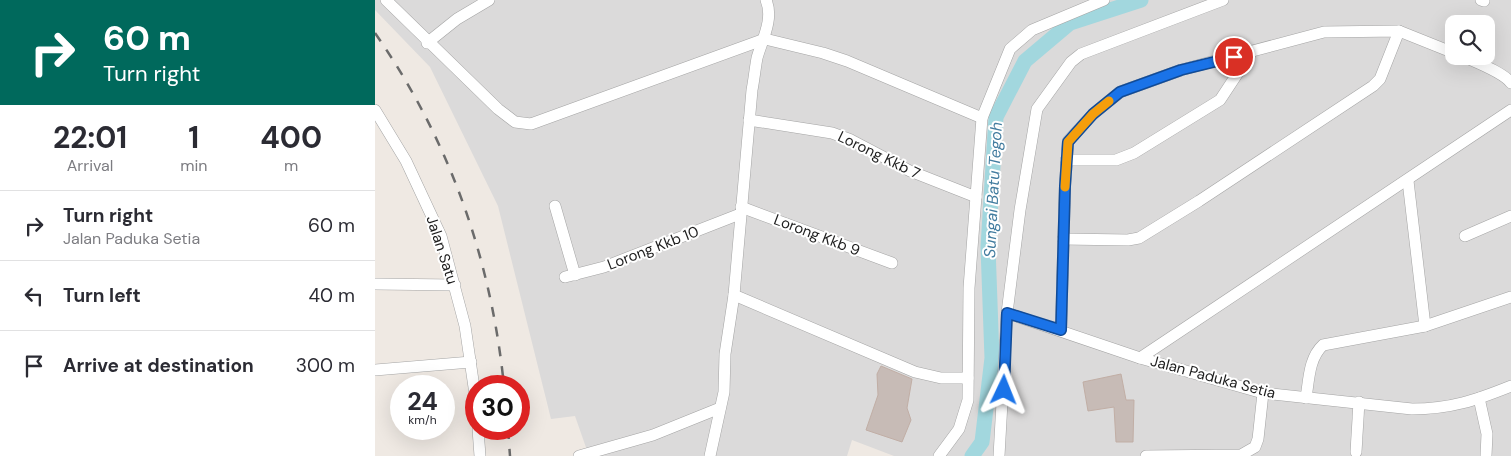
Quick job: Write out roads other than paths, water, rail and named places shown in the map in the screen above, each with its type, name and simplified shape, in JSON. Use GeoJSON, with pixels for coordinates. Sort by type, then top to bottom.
{"type":"FeatureCollection","features":[{"type":"Feature","properties":{"kind":"street"},"geometry":{"type":"LineString","coordinates":[[386,0],[427,43],[498,109],[515,122],[531,124],[765,39],[823,53],[847,61],[982,118]]}},
{"type":"Feature","properties":{"kind":"street"},"geometry":{"type":"LineString","coordinates":[[427,43],[457,19],[489,0]]}},
{"type":"Feature","properties":{"kind":"street"},"geometry":{"type":"LineString","coordinates":[[709,456],[724,392],[725,354],[734,295],[749,120],[757,59],[765,39],[769,8],[767,0]]}},
{"type":"Feature","properties":{"kind":"street"},"geometry":{"type":"LineString","coordinates":[[943,454],[963,419],[968,400],[969,288],[982,118],[1010,49],[1033,30],[1104,0]]}},
{"type":"Feature","properties":{"kind":"street"},"geometry":{"type":"LineString","coordinates":[[999,456],[1007,313],[1020,210],[1037,109],[1071,62],[1081,54],[1223,0]]}},
{"type":"Feature","properties":{"kind":"street"},"geometry":{"type":"LineString","coordinates":[[1061,330],[1068,142],[1093,114],[1120,92],[1181,70],[1251,53],[1324,32],[1399,31],[1445,49]]}},
{"type":"Feature","properties":{"kind":"street"},"geometry":{"type":"LineString","coordinates":[[1063,238],[1128,240],[1139,238],[1199,201],[1373,86],[1380,79],[1399,31]]}},
{"type":"Feature","properties":{"kind":"street"},"geometry":{"type":"LineString","coordinates":[[1066,160],[1116,160],[1134,153],[1220,100],[1251,53]]}},
{"type":"Feature","properties":{"kind":"street"},"geometry":{"type":"LineString","coordinates":[[1482,65],[1508,79],[1511,83]]}},
{"type":"Feature","properties":{"kind":"street","name":"Jalan Satu"},"geometry":{"type":"LineString","coordinates":[[375,110],[406,161],[441,236],[465,326],[473,375]]}},
{"type":"Feature","properties":{"kind":"street"},"geometry":{"type":"LineString","coordinates":[[1140,358],[1408,181],[1511,110]]}},
{"type":"Feature","properties":{"kind":"street","name":"Lorong Kkb 7"},"geometry":{"type":"LineString","coordinates":[[749,120],[832,132],[910,171],[976,197]]}},
{"type":"Feature","properties":{"kind":"street"},"geometry":{"type":"LineString","coordinates":[[1408,181],[1425,326]]}},
{"type":"Feature","properties":{"kind":"street","name":"Lorong Kkb 10"},"geometry":{"type":"LineString","coordinates":[[555,206],[570,276],[604,267],[740,211]]}},
{"type":"Feature","properties":{"kind":"street","name":"Lorong Kkb 9"},"geometry":{"type":"LineString","coordinates":[[740,211],[776,219],[811,235],[892,263]]}},
{"type":"Feature","properties":{"kind":"street"},"geometry":{"type":"LineString","coordinates":[[1465,236],[1511,216]]}},
{"type":"Feature","properties":{"kind":"street"},"geometry":{"type":"LineString","coordinates":[[375,284],[455,285]]}},
{"type":"Feature","properties":{"kind":"street"},"geometry":{"type":"LineString","coordinates":[[734,295],[915,372],[941,378],[969,378]]}},
{"type":"Feature","properties":{"kind":"street"},"geometry":{"type":"LineString","coordinates":[[1305,398],[1311,364],[1317,351],[1323,345],[1425,326],[1511,297]]}},
{"type":"Feature","properties":{"kind":"street","name":"Jalan Paduka Setia"},"geometry":{"type":"LineString","coordinates":[[1007,313],[1140,358],[1263,394],[1359,402],[1412,409],[1437,409],[1466,403],[1511,386]]}},
{"type":"Feature","properties":{"kind":"street"},"geometry":{"type":"LineString","coordinates":[[375,370],[471,362]]}},
{"type":"Feature","properties":{"kind":"street"},"geometry":{"type":"LineString","coordinates":[[1146,456],[1241,455],[1255,447],[1258,439],[1263,394]]}},
{"type":"Feature","properties":{"kind":"street"},"geometry":{"type":"LineString","coordinates":[[1479,398],[1487,434],[1486,456]]}},
{"type":"Feature","properties":{"kind":"street"},"geometry":{"type":"LineString","coordinates":[[1356,452],[1359,402]]}},
{"type":"Feature","properties":{"kind":"street"},"geometry":{"type":"LineString","coordinates":[[579,456],[653,435],[720,408]]}},
{"type":"Feature","properties":{"kind":"street"},"geometry":{"type":"LineString","coordinates":[[479,440],[480,456]]}},
{"type":"Feature","properties":{"kind":"waterway","name":"Sungai Batu Tegoh"},"geometry":{"type":"LineString","coordinates":[[972,456],[982,442],[992,358],[988,247],[996,117],[1025,61],[1070,23],[1141,0]]}},
{"type":"Feature","properties":{"kind":"railway"},"geometry":{"type":"LineString","coordinates":[[375,33],[425,115],[462,201],[477,246],[489,292],[503,375]]}},
{"type":"Feature","properties":{"kind":"railway"},"geometry":{"type":"LineString","coordinates":[[509,440],[510,456]]}}]}
